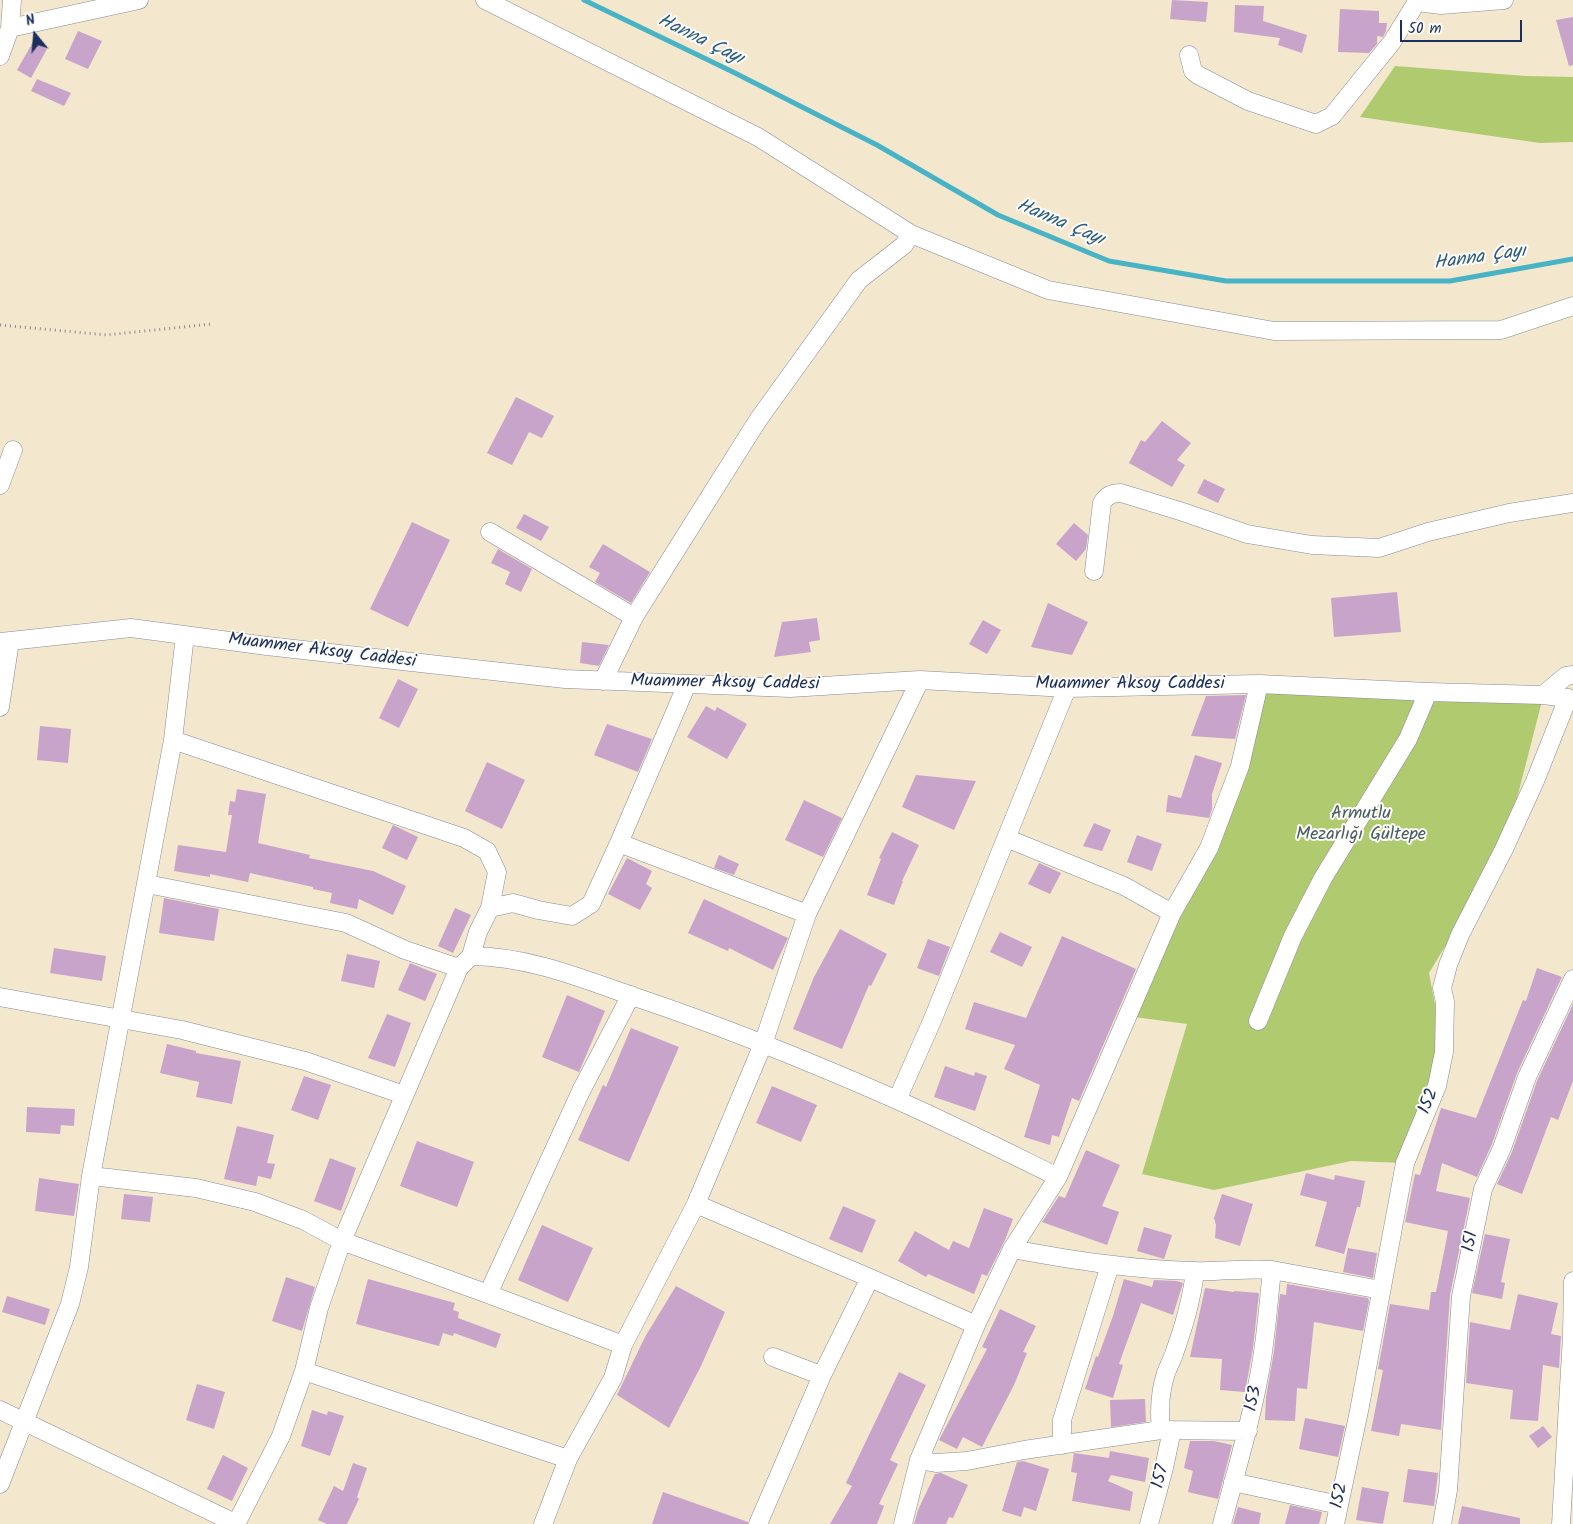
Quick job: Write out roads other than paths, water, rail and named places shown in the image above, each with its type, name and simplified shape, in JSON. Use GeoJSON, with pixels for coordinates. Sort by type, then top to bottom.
{"type":"FeatureCollection","features":[{"type":"Feature","properties":{"kind":"street"},"geometry":{"type":"LineString","coordinates":[[0,56],[10,28],[12,0]]}},
{"type":"Feature","properties":{"kind":"street"},"geometry":{"type":"LineString","coordinates":[[10,28],[139,0]]}},
{"type":"Feature","properties":{"kind":"street"},"geometry":{"type":"LineString","coordinates":[[485,0],[758,137],[911,234],[1048,290],[1274,330],[1501,330],[1573,306]]}},
{"type":"Feature","properties":{"kind":"street"},"geometry":{"type":"LineString","coordinates":[[1190,55],[1193,71],[1198,75],[1248,101],[1316,124],[1332,116],[1392,42],[1418,1],[1441,5],[1504,0]]}},
{"type":"Feature","properties":{"kind":"street"},"geometry":{"type":"LineString","coordinates":[[603,681],[634,617],[758,420],[859,280],[904,245],[911,234]]}},
{"type":"Feature","properties":{"kind":"street"},"geometry":{"type":"LineString","coordinates":[[0,485],[13,450]]}},
{"type":"Feature","properties":{"kind":"street"},"geometry":{"type":"LineString","coordinates":[[1094,571],[1102,503],[1105,498],[1115,493],[1121,493],[1184,512],[1247,534],[1312,545],[1380,548],[1428,532],[1509,513],[1573,503]]}},
{"type":"Feature","properties":{"kind":"street"},"geometry":{"type":"LineString","coordinates":[[490,532],[634,617]]}},
{"type":"Feature","properties":{"kind":"street","name":"Muammer Aksoy Caddesi"},"geometry":{"type":"LineString","coordinates":[[5,641],[131,628],[267,646],[555,678],[790,688],[920,680],[1067,688],[1259,684],[1543,695],[1571,699]]}},
{"type":"Feature","properties":{"kind":"street"},"geometry":{"type":"LineString","coordinates":[[0,1484],[70,1304],[79,1268],[92,1176],[120,1018],[148,884],[173,740],[185,635]]}},
{"type":"Feature","properties":{"kind":"street"},"geometry":{"type":"LineString","coordinates":[[0,707],[5,641]]}},
{"type":"Feature","properties":{"kind":"street"},"geometry":{"type":"LineString","coordinates":[[1543,695],[1566,676],[1573,675]]}},
{"type":"Feature","properties":{"kind":"street"},"geometry":{"type":"LineString","coordinates":[[543,1524],[568,1459],[613,1378],[623,1345],[696,1204],[763,1044],[807,914],[920,680]]}},
{"type":"Feature","properties":{"kind":"street"},"geometry":{"type":"LineString","coordinates":[[490,908],[512,903],[572,916],[591,904],[687,684]]}},
{"type":"Feature","properties":{"kind":"street"},"geometry":{"type":"LineString","coordinates":[[903,1524],[919,1460],[976,1325],[1012,1249],[1058,1176],[1172,913],[1209,848],[1240,766],[1259,684]]}},
{"type":"Feature","properties":{"kind":"street"},"geometry":{"type":"LineString","coordinates":[[898,1100],[1067,688]]}},
{"type":"Feature","properties":{"kind":"street"},"geometry":{"type":"LineString","coordinates":[[1258,1021],[1293,936],[1323,878],[1408,739],[1428,692]]}},
{"type":"Feature","properties":{"kind":"street","name":"152"},"geometry":{"type":"LineString","coordinates":[[1335,1524],[1359,1411],[1404,1163],[1437,1086],[1444,1052],[1446,1002],[1442,988],[1448,965],[1460,935],[1535,781],[1571,699]]}},
{"type":"Feature","properties":{"kind":"street"},"geometry":{"type":"LineString","coordinates":[[0,1410],[236,1524],[281,1436],[304,1371],[319,1308],[342,1241],[404,1095],[490,908],[497,872],[487,851],[464,838],[173,740]]}},
{"type":"Feature","properties":{"kind":"street"},"geometry":{"type":"LineString","coordinates":[[1006,838],[1124,886],[1172,913]]}},
{"type":"Feature","properties":{"kind":"street"},"geometry":{"type":"LineString","coordinates":[[619,843],[807,914]]}},
{"type":"Feature","properties":{"kind":"street"},"geometry":{"type":"LineString","coordinates":[[148,884],[346,924],[405,950],[465,962],[488,956],[531,964],[588,980],[708,1022],[898,1100],[1058,1176]]}},
{"type":"Feature","properties":{"kind":"street","name":"151"},"geometry":{"type":"LineString","coordinates":[[1442,1524],[1448,1490],[1461,1296],[1482,1189],[1502,1148],[1527,1077],[1573,978]]}},
{"type":"Feature","properties":{"kind":"street"},"geometry":{"type":"LineString","coordinates":[[488,1294],[581,1091],[631,995]]}},
{"type":"Feature","properties":{"kind":"street"},"geometry":{"type":"LineString","coordinates":[[0,997],[182,1030],[305,1061],[404,1095]]}},
{"type":"Feature","properties":{"kind":"street"},"geometry":{"type":"LineString","coordinates":[[92,1176],[196,1188],[255,1202],[303,1220],[342,1241],[623,1345]]}},
{"type":"Feature","properties":{"kind":"street"},"geometry":{"type":"LineString","coordinates":[[696,1204],[976,1325]]}},
{"type":"Feature","properties":{"kind":"street"},"geometry":{"type":"LineString","coordinates":[[1012,1249],[1110,1265],[1195,1272],[1272,1270],[1381,1290]]}},
{"type":"Feature","properties":{"kind":"street"},"geometry":{"type":"LineString","coordinates":[[1062,1445],[1062,1420],[1110,1265]]}},
{"type":"Feature","properties":{"kind":"street","name":"153"},"geometry":{"type":"LineString","coordinates":[[1222,1524],[1248,1431],[1266,1337],[1272,1270]]}},
{"type":"Feature","properties":{"kind":"street","name":"157"},"geometry":{"type":"LineString","coordinates":[[1149,1524],[1164,1468],[1166,1430],[1160,1416],[1161,1394],[1185,1319],[1195,1272]]}},
{"type":"Feature","properties":{"kind":"street"},"geometry":{"type":"LineString","coordinates":[[758,1524],[823,1373],[870,1278]]}},
{"type":"Feature","properties":{"kind":"street"},"geometry":{"type":"LineString","coordinates":[[1561,1524],[1572,1336],[1573,1281]]}},
{"type":"Feature","properties":{"kind":"street"},"geometry":{"type":"LineString","coordinates":[[773,1358],[815,1373],[823,1373]]}},
{"type":"Feature","properties":{"kind":"street"},"geometry":{"type":"LineString","coordinates":[[304,1371],[568,1459]]}},
{"type":"Feature","properties":{"kind":"street"},"geometry":{"type":"LineString","coordinates":[[919,1460],[936,1463],[967,1461],[1166,1430],[1248,1431]]}},
{"type":"Feature","properties":{"kind":"street"},"geometry":{"type":"LineString","coordinates":[[1233,1482],[1339,1505]]}},
{"type":"Feature","properties":{"kind":"waterway","name":"Hanna Çayı"},"geometry":{"type":"LineString","coordinates":[[584,0],[733,72],[877,145],[998,215],[1109,261],[1226,281],[1450,281],[1573,259]]}},
{"type":"Feature","properties":{"kind":"park label","name":"Armutlu Mezarlığı Gültepe"},"geometry":{"type":"Point","coordinates":[1361,825]}}]}
